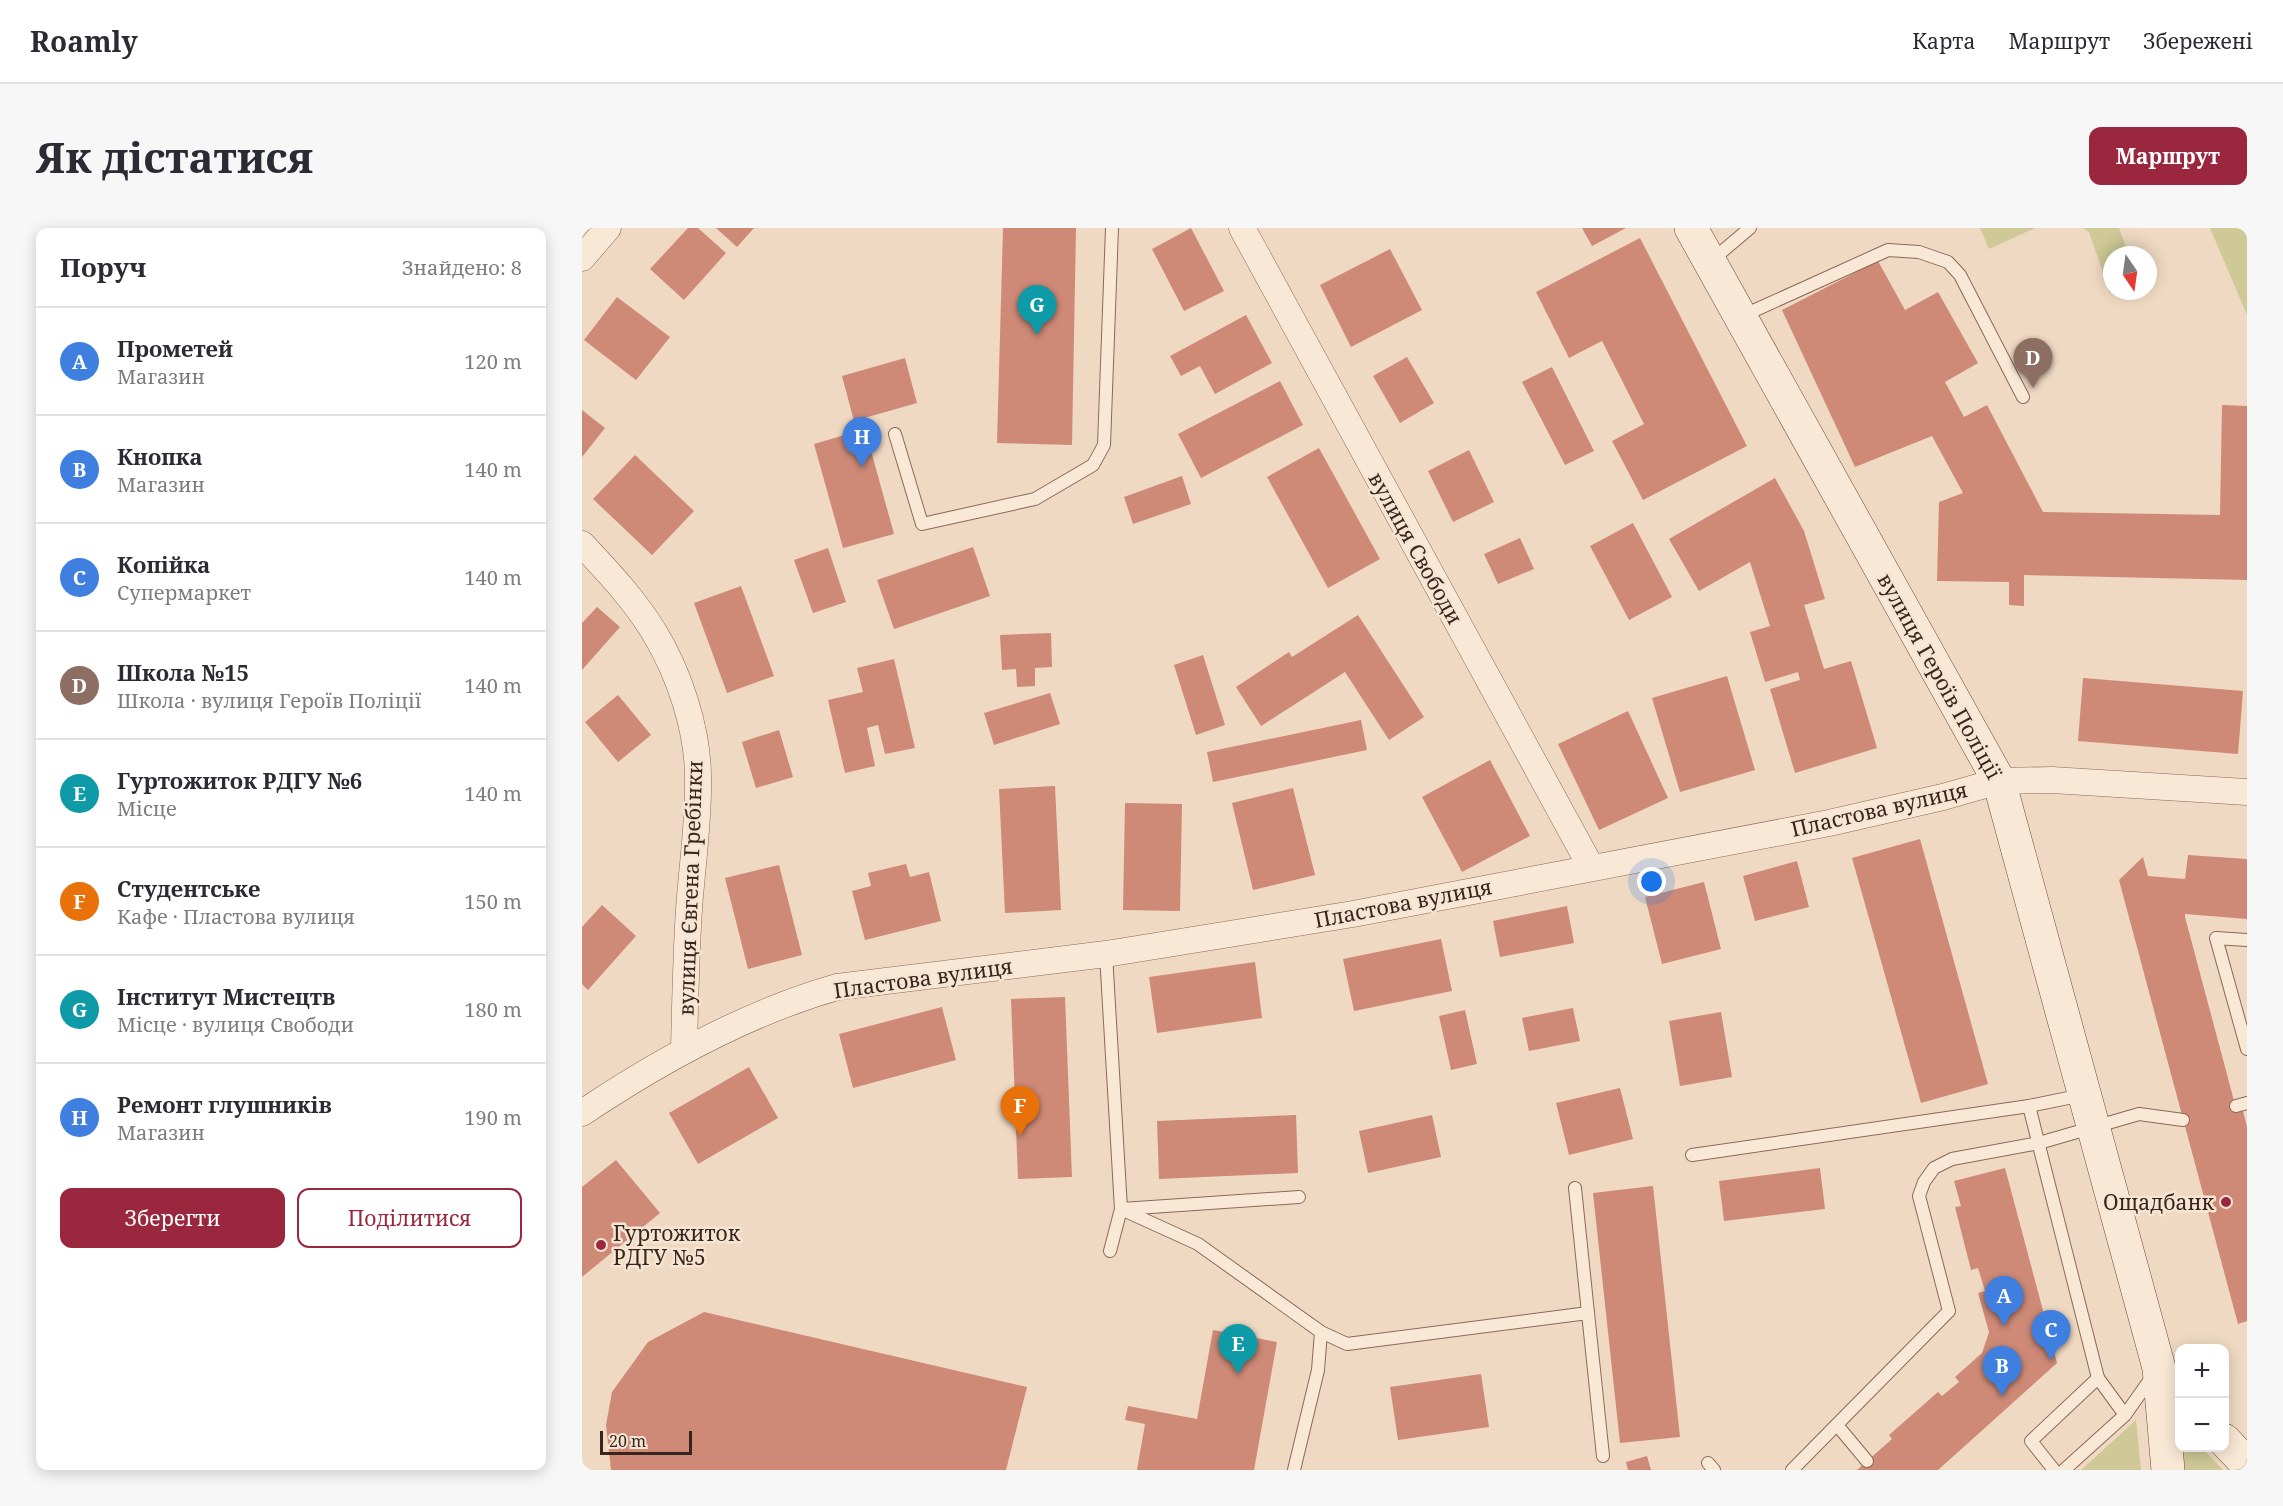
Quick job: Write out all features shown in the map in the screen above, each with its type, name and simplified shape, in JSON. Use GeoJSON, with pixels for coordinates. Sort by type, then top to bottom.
{"type":"FeatureCollection","features":[{"type":"Feature","properties":{"kind":"street"},"geometry":{"type":"LineString","coordinates":[[582,258],[608,228]]}},
{"type":"Feature","properties":{"kind":"street","name":"вулиця Свободи"},"geometry":{"type":"LineString","coordinates":[[1242,228],[1591,867]]}},
{"type":"Feature","properties":{"kind":"street","name":"вулиця Героїв Поліції"},"geometry":{"type":"LineString","coordinates":[[1691,228],[2000,781],[2092,1127],[2169,1379],[2168,1470]]}},
{"type":"Feature","properties":{"kind":"street","name":"вулиця Євгена Гребінки"},"geometry":{"type":"LineString","coordinates":[[582,544],[625,590],[654,632],[672,667],[686,707],[695,745],[698,777],[687,944],[684,1050]]}},
{"type":"Feature","properties":{"kind":"street","name":"Пластова вулиця"},"geometry":{"type":"LineString","coordinates":[[582,1113],[684,1050],[767,1012],[837,987],[1106,954],[1353,914],[1829,823],[1943,797],[2000,781],[2052,780],[2247,792]]}},
{"type":"Feature","properties":{"kind":"street"},"geometry":{"type":"LineString","coordinates":[[2229,1445],[2247,1464]]}},
{"type":"Feature","properties":{"kind":"lane"},"geometry":{"type":"LineString","coordinates":[[895,434],[921,524],[1035,499],[1093,465],[1104,446],[1112,228]]}},
{"type":"Feature","properties":{"kind":"lane"},"geometry":{"type":"LineString","coordinates":[[1709,262],[1750,228]]}},
{"type":"Feature","properties":{"kind":"lane"},"geometry":{"type":"LineString","coordinates":[[1741,316],[1888,250],[1919,252],[1948,262],[1960,275],[2023,397]]}},
{"type":"Feature","properties":{"kind":"lane"},"geometry":{"type":"LineString","coordinates":[[2247,940],[2216,938],[2247,1049]]}},
{"type":"Feature","properties":{"kind":"lane"},"geometry":{"type":"LineString","coordinates":[[1106,954],[1121,1209],[1110,1251]]}},
{"type":"Feature","properties":{"kind":"lane"},"geometry":{"type":"LineString","coordinates":[[1692,1155],[2029,1106],[2084,1095]]}},
{"type":"Feature","properties":{"kind":"lane"},"geometry":{"type":"LineString","coordinates":[[2029,1106],[2098,1378],[2125,1414]]}},
{"type":"Feature","properties":{"kind":"lane"},"geometry":{"type":"LineString","coordinates":[[1792,1470],[1949,1311],[1922,1215],[1919,1196],[1924,1182],[1934,1168],[1952,1159],[2038,1143],[2139,1114],[2183,1120]]}},
{"type":"Feature","properties":{"kind":"lane"},"geometry":{"type":"LineString","coordinates":[[1575,1188],[1603,1456]]}},
{"type":"Feature","properties":{"kind":"lane"},"geometry":{"type":"LineString","coordinates":[[1121,1209],[1299,1197]]}},
{"type":"Feature","properties":{"kind":"lane"},"geometry":{"type":"LineString","coordinates":[[1121,1209],[1198,1244],[1321,1332],[1347,1344],[1588,1313]]}},
{"type":"Feature","properties":{"kind":"lane"},"geometry":{"type":"LineString","coordinates":[[1294,1470],[1318,1370],[1321,1332]]}},
{"type":"Feature","properties":{"kind":"lane"},"geometry":{"type":"LineString","coordinates":[[2054,1470],[2031,1440],[2098,1378]]}},
{"type":"Feature","properties":{"kind":"lane"},"geometry":{"type":"LineString","coordinates":[[2064,1470],[2125,1414],[2169,1379]]}},
{"type":"Feature","properties":{"kind":"lane"},"geometry":{"type":"LineString","coordinates":[[1837,1425],[1867,1461]]}},
{"type":"Feature","properties":{"kind":"shaded area"},"geometry":{"type":"Polygon","coordinates":[[[1980,228],[2035,228],[1989,249],[1980,228]]]}},
{"type":"Feature","properties":{"kind":"shaded area"},"geometry":{"type":"Polygon","coordinates":[[[2083,228],[2119,228],[2126,246],[2103,246],[2103,273],[2089,232],[2083,228]]]}},
{"type":"Feature","properties":{"kind":"shaded area"},"geometry":{"type":"Polygon","coordinates":[[[2210,228],[2247,228],[2247,315],[2210,228]]]}},
{"type":"Feature","properties":{"kind":"shaded area"},"geometry":{"type":"Polygon","coordinates":[[[2136,1420],[2141,1470],[2081,1470],[2136,1420]]]}},
{"type":"Feature","properties":{"kind":"shaded area"},"geometry":{"type":"Polygon","coordinates":[[[2180,1452],[2206,1452],[2223,1470],[2181,1470],[2180,1452]]]}},
{"type":"Feature","properties":{"kind":"building"},"geometry":{"type":"Polygon","coordinates":[[[688,228],[698,228],[726,253],[684,300],[650,269],[688,228]]]}},
{"type":"Feature","properties":{"kind":"building"},"geometry":{"type":"Polygon","coordinates":[[[716,228],[754,228],[737,247],[716,228]]]}},
{"type":"Feature","properties":{"kind":"building"},"geometry":{"type":"Polygon","coordinates":[[[1003,228],[1076,228],[1072,445],[997,443],[1003,228]]]}},
{"type":"Feature","properties":{"kind":"building"},"geometry":{"type":"Polygon","coordinates":[[[1191,228],[1224,291],[1184,311],[1152,249],[1191,228]]]}},
{"type":"Feature","properties":{"kind":"building"},"geometry":{"type":"Polygon","coordinates":[[[1582,228],[1626,228],[1592,246],[1582,228]]]}},
{"type":"Feature","properties":{"kind":"building"},"geometry":{"type":"Polygon","coordinates":[[[1640,238],[1747,446],[1643,500],[1612,441],[1644,424],[1602,341],[1569,358],[1536,292],[1640,238]]]}},
{"type":"Feature","properties":{"kind":"building"},"geometry":{"type":"Polygon","coordinates":[[[1390,249],[1422,310],[1351,347],[1320,285],[1390,249]]]}},
{"type":"Feature","properties":{"kind":"building"},"geometry":{"type":"Polygon","coordinates":[[[1878,261],[1905,310],[1938,292],[1978,363],[1945,382],[1964,417],[1987,405],[2043,512],[2220,515],[2222,405],[2247,406],[2247,580],[2024,575],[2024,606],[2009,605],[2009,582],[1937,581],[1939,502],[1963,493],[1932,436],[1855,467],[1782,310],[1878,261]]]}},
{"type":"Feature","properties":{"kind":"building"},"geometry":{"type":"Polygon","coordinates":[[[617,297],[670,337],[636,380],[584,340],[617,297]]]}},
{"type":"Feature","properties":{"kind":"building"},"geometry":{"type":"Polygon","coordinates":[[[1246,315],[1272,363],[1215,394],[1200,366],[1181,376],[1170,356],[1246,315]]]}},
{"type":"Feature","properties":{"kind":"building"},"geometry":{"type":"Polygon","coordinates":[[[1407,357],[1434,403],[1400,423],[1373,376],[1407,357]]]}},
{"type":"Feature","properties":{"kind":"building"},"geometry":{"type":"Polygon","coordinates":[[[905,358],[917,403],[854,421],[842,376],[905,358]]]}},
{"type":"Feature","properties":{"kind":"building"},"geometry":{"type":"Polygon","coordinates":[[[1552,367],[1594,451],[1565,465],[1522,382],[1552,367]]]}},
{"type":"Feature","properties":{"kind":"building"},"geometry":{"type":"Polygon","coordinates":[[[1280,381],[1303,425],[1201,478],[1178,434],[1280,381]]]}},
{"type":"Feature","properties":{"kind":"building"},"geometry":{"type":"Polygon","coordinates":[[[582,410],[605,428],[582,457],[582,410]]]}},
{"type":"Feature","properties":{"kind":"building"},"geometry":{"type":"Polygon","coordinates":[[[865,429],[894,534],[843,548],[814,444],[865,429]]]}},
{"type":"Feature","properties":{"kind":"building"},"geometry":{"type":"Polygon","coordinates":[[[1319,448],[1380,559],[1328,588],[1267,477],[1319,448]]]}},
{"type":"Feature","properties":{"kind":"building"},"geometry":{"type":"Polygon","coordinates":[[[1469,450],[1494,502],[1453,522],[1428,471],[1469,450]]]}},
{"type":"Feature","properties":{"kind":"building"},"geometry":{"type":"Polygon","coordinates":[[[635,455],[694,511],[652,555],[593,499],[635,455]]]}},
{"type":"Feature","properties":{"kind":"building"},"geometry":{"type":"Polygon","coordinates":[[[1182,476],[1191,504],[1133,524],[1124,497],[1182,476]]]}},
{"type":"Feature","properties":{"kind":"building"},"geometry":{"type":"Polygon","coordinates":[[[1775,478],[1804,531],[1825,599],[1804,605],[1824,669],[1851,661],[1877,748],[1795,773],[1770,689],[1800,680],[1798,672],[1765,682],[1750,632],[1770,626],[1750,562],[1699,591],[1669,539],[1775,478]]]}},
{"type":"Feature","properties":{"kind":"building"},"geometry":{"type":"Polygon","coordinates":[[[1633,523],[1672,597],[1629,620],[1590,546],[1633,523]]]}},
{"type":"Feature","properties":{"kind":"building"},"geometry":{"type":"Polygon","coordinates":[[[1520,538],[1534,569],[1498,584],[1484,554],[1520,538]]]}},
{"type":"Feature","properties":{"kind":"building"},"geometry":{"type":"Polygon","coordinates":[[[973,547],[990,596],[894,629],[877,580],[973,547]]]}},
{"type":"Feature","properties":{"kind":"building"},"geometry":{"type":"Polygon","coordinates":[[[828,548],[846,602],[813,613],[794,560],[828,548]]]}},
{"type":"Feature","properties":{"kind":"building"},"geometry":{"type":"Polygon","coordinates":[[[741,586],[774,676],[727,693],[694,603],[741,586]]]}},
{"type":"Feature","properties":{"kind":"building"},"geometry":{"type":"Polygon","coordinates":[[[597,607],[620,627],[582,670],[582,623],[597,607]]]}},
{"type":"Feature","properties":{"kind":"building"},"geometry":{"type":"Polygon","coordinates":[[[1358,615],[1424,717],[1389,740],[1345,672],[1261,726],[1236,687],[1289,652],[1292,657],[1358,615]]]}},
{"type":"Feature","properties":{"kind":"building"},"geometry":{"type":"Polygon","coordinates":[[[1051,633],[1052,667],[1035,668],[1035,686],[1017,687],[1016,669],[1002,670],[1000,635],[1051,633]]]}},
{"type":"Feature","properties":{"kind":"building"},"geometry":{"type":"Polygon","coordinates":[[[1203,655],[1225,725],[1196,735],[1174,665],[1203,655]]]}},
{"type":"Feature","properties":{"kind":"building"},"geometry":{"type":"Polygon","coordinates":[[[894,659],[915,748],[885,754],[878,725],[867,728],[875,766],[845,773],[828,700],[863,692],[857,668],[894,659]]]}},
{"type":"Feature","properties":{"kind":"building"},"geometry":{"type":"Polygon","coordinates":[[[1727,676],[1755,770],[1680,792],[1652,698],[1727,676]]]}},
{"type":"Feature","properties":{"kind":"building"},"geometry":{"type":"Polygon","coordinates":[[[2083,678],[2243,691],[2238,754],[2078,741],[2083,678]]]}},
{"type":"Feature","properties":{"kind":"building"},"geometry":{"type":"Polygon","coordinates":[[[1050,693],[1060,724],[994,745],[984,713],[1050,693]]]}},
{"type":"Feature","properties":{"kind":"building"},"geometry":{"type":"Polygon","coordinates":[[[618,695],[651,735],[618,762],[585,722],[618,695]]]}},
{"type":"Feature","properties":{"kind":"building"},"geometry":{"type":"Polygon","coordinates":[[[1628,711],[1668,798],[1599,830],[1558,744],[1628,711]]]}},
{"type":"Feature","properties":{"kind":"building"},"geometry":{"type":"Polygon","coordinates":[[[1361,720],[1367,750],[1213,782],[1207,752],[1361,720]]]}},
{"type":"Feature","properties":{"kind":"building"},"geometry":{"type":"Polygon","coordinates":[[[779,730],[793,777],[756,788],[742,742],[779,730]]]}},
{"type":"Feature","properties":{"kind":"building"},"geometry":{"type":"Polygon","coordinates":[[[1490,760],[1530,836],[1462,872],[1422,797],[1490,760]]]}},
{"type":"Feature","properties":{"kind":"building"},"geometry":{"type":"Polygon","coordinates":[[[1055,786],[1061,910],[1005,913],[999,789],[1055,786]]]}},
{"type":"Feature","properties":{"kind":"building"},"geometry":{"type":"Polygon","coordinates":[[[1293,788],[1315,875],[1253,890],[1232,803],[1293,788]]]}},
{"type":"Feature","properties":{"kind":"building"},"geometry":{"type":"Polygon","coordinates":[[[1125,803],[1182,804],[1180,911],[1123,910],[1125,803]]]}},
{"type":"Feature","properties":{"kind":"building"},"geometry":{"type":"Polygon","coordinates":[[[1920,839],[1988,1084],[1921,1103],[1852,858],[1920,839]]]}},
{"type":"Feature","properties":{"kind":"building"},"geometry":{"type":"Polygon","coordinates":[[[2188,855],[2247,859],[2247,919],[2185,914],[2237,1112],[2243,1111],[2247,1127],[2247,1321],[2238,1324],[2119,880],[2143,857],[2148,876],[2185,879],[2188,855]]]}},
{"type":"Feature","properties":{"kind":"building"},"geometry":{"type":"Polygon","coordinates":[[[1797,861],[1809,907],[1755,921],[1743,876],[1797,861]]]}},
{"type":"Feature","properties":{"kind":"building"},"geometry":{"type":"Polygon","coordinates":[[[906,864],[910,877],[929,872],[941,921],[865,940],[852,891],[871,886],[868,873],[906,864]]]}},
{"type":"Feature","properties":{"kind":"building"},"geometry":{"type":"Polygon","coordinates":[[[779,865],[802,955],[748,969],[725,878],[779,865]]]}},
{"type":"Feature","properties":{"kind":"building"},"geometry":{"type":"Polygon","coordinates":[[[1704,882],[1721,949],[1662,964],[1645,897],[1704,882]]]}},
{"type":"Feature","properties":{"kind":"building"},"geometry":{"type":"Polygon","coordinates":[[[602,905],[636,936],[588,990],[582,984],[582,927],[602,905]]]}},
{"type":"Feature","properties":{"kind":"building"},"geometry":{"type":"Polygon","coordinates":[[[1567,906],[1574,943],[1500,957],[1493,921],[1567,906]]]}},
{"type":"Feature","properties":{"kind":"building"},"geometry":{"type":"Polygon","coordinates":[[[1441,939],[1452,991],[1354,1011],[1343,959],[1441,939]]]}},
{"type":"Feature","properties":{"kind":"building"},"geometry":{"type":"Polygon","coordinates":[[[1255,962],[1262,1018],[1157,1033],[1149,977],[1255,962]]]}},
{"type":"Feature","properties":{"kind":"building"},"geometry":{"type":"Polygon","coordinates":[[[1065,997],[1072,1177],[1018,1179],[1011,999],[1065,997]]]}},
{"type":"Feature","properties":{"kind":"building"},"geometry":{"type":"Polygon","coordinates":[[[942,1007],[956,1060],[853,1088],[839,1034],[942,1007]]]}},
{"type":"Feature","properties":{"kind":"building"},"geometry":{"type":"Polygon","coordinates":[[[1573,1008],[1580,1041],[1529,1051],[1522,1018],[1573,1008]]]}},
{"type":"Feature","properties":{"kind":"building"},"geometry":{"type":"Polygon","coordinates":[[[1465,1010],[1477,1064],[1451,1070],[1439,1016],[1465,1010]]]}},
{"type":"Feature","properties":{"kind":"building"},"geometry":{"type":"Polygon","coordinates":[[[1721,1012],[1732,1077],[1680,1086],[1669,1021],[1721,1012]]]}},
{"type":"Feature","properties":{"kind":"building"},"geometry":{"type":"Polygon","coordinates":[[[749,1067],[778,1118],[698,1164],[669,1113],[749,1067]]]}},
{"type":"Feature","properties":{"kind":"building"},"geometry":{"type":"Polygon","coordinates":[[[1620,1088],[1633,1139],[1569,1155],[1556,1103],[1620,1088]]]}},
{"type":"Feature","properties":{"kind":"building"},"geometry":{"type":"Polygon","coordinates":[[[1296,1115],[1298,1173],[1159,1179],[1157,1121],[1296,1115]]]}},
{"type":"Feature","properties":{"kind":"building"},"geometry":{"type":"Polygon","coordinates":[[[1432,1115],[1441,1157],[1368,1173],[1359,1131],[1432,1115]]]}},
{"type":"Feature","properties":{"kind":"building","name":"Гуртожиток РДГУ №5"},"geometry":{"type":"Polygon","coordinates":[[[616,1160],[660,1213],[582,1277],[582,1187],[616,1160]]]}},
{"type":"Feature","properties":{"kind":"building"},"geometry":{"type":"Polygon","coordinates":[[[1820,1168],[1825,1209],[1724,1221],[1719,1181],[1820,1168]]]}},
{"type":"Feature","properties":{"kind":"building"},"geometry":{"type":"Polygon","coordinates":[[[2005,1168],[2057,1363],[1938,1470],[1857,1470],[1892,1439],[1889,1435],[1938,1392],[1942,1396],[1959,1382],[1955,1377],[1982,1353],[1989,1332],[1978,1293],[1985,1291],[1978,1268],[1971,1270],[1955,1207],[1961,1206],[1954,1181],[2005,1168]]]}},
{"type":"Feature","properties":{"kind":"building"},"geometry":{"type":"Polygon","coordinates":[[[1653,1186],[1680,1437],[1620,1443],[1593,1193],[1653,1186]]]}},
{"type":"Feature","properties":{"kind":"building"},"geometry":{"type":"Polygon","coordinates":[[[704,1312],[1027,1387],[1006,1470],[611,1470],[606,1425],[612,1392],[648,1342],[704,1312]]]}},
{"type":"Feature","properties":{"kind":"building"},"geometry":{"type":"Polygon","coordinates":[[[1213,1330],[1277,1342],[1254,1470],[1137,1470],[1145,1424],[1125,1420],[1128,1406],[1197,1419],[1213,1330]]]}},
{"type":"Feature","properties":{"kind":"building"},"geometry":{"type":"Polygon","coordinates":[[[1481,1374],[1489,1427],[1398,1440],[1390,1387],[1481,1374]]]}},
{"type":"Feature","properties":{"kind":"building"},"geometry":{"type":"Polygon","coordinates":[[[1647,1456],[1651,1470],[1628,1470],[1626,1462],[1647,1456]]]}},
{"type":"Feature","properties":{"kind":"place","name":"Інститут Мистецтв"},"geometry":{"type":"Point","coordinates":[1037,335]}},
{"type":"Feature","properties":{"kind":"place","name":"Школа №15"},"geometry":{"type":"Point","coordinates":[2033,388]}},
{"type":"Feature","properties":{"kind":"place","name":"Ремонт глушників"},"geometry":{"type":"Point","coordinates":[862,467]}},
{"type":"Feature","properties":{"kind":"place","name":"Студентське"},"geometry":{"type":"Point","coordinates":[1020,1136]}},
{"type":"Feature","properties":{"kind":"place","name":"Ощадбанк"},"geometry":{"type":"Point","coordinates":[2226,1202]}},
{"type":"Feature","properties":{"kind":"place","name":"Гуртожиток РДГУ №5"},"geometry":{"type":"Point","coordinates":[601,1245]}},
{"type":"Feature","properties":{"kind":"place","name":"Прометей"},"geometry":{"type":"Point","coordinates":[2004,1326]}},
{"type":"Feature","properties":{"kind":"place","name":"Копійка"},"geometry":{"type":"Point","coordinates":[2051,1360]}},
{"type":"Feature","properties":{"kind":"place","name":"Гуртожиток РДГУ №6"},"geometry":{"type":"Point","coordinates":[1238,1374]}},
{"type":"Feature","properties":{"kind":"place","name":"Кнопка"},"geometry":{"type":"Point","coordinates":[2002,1396]}}]}
